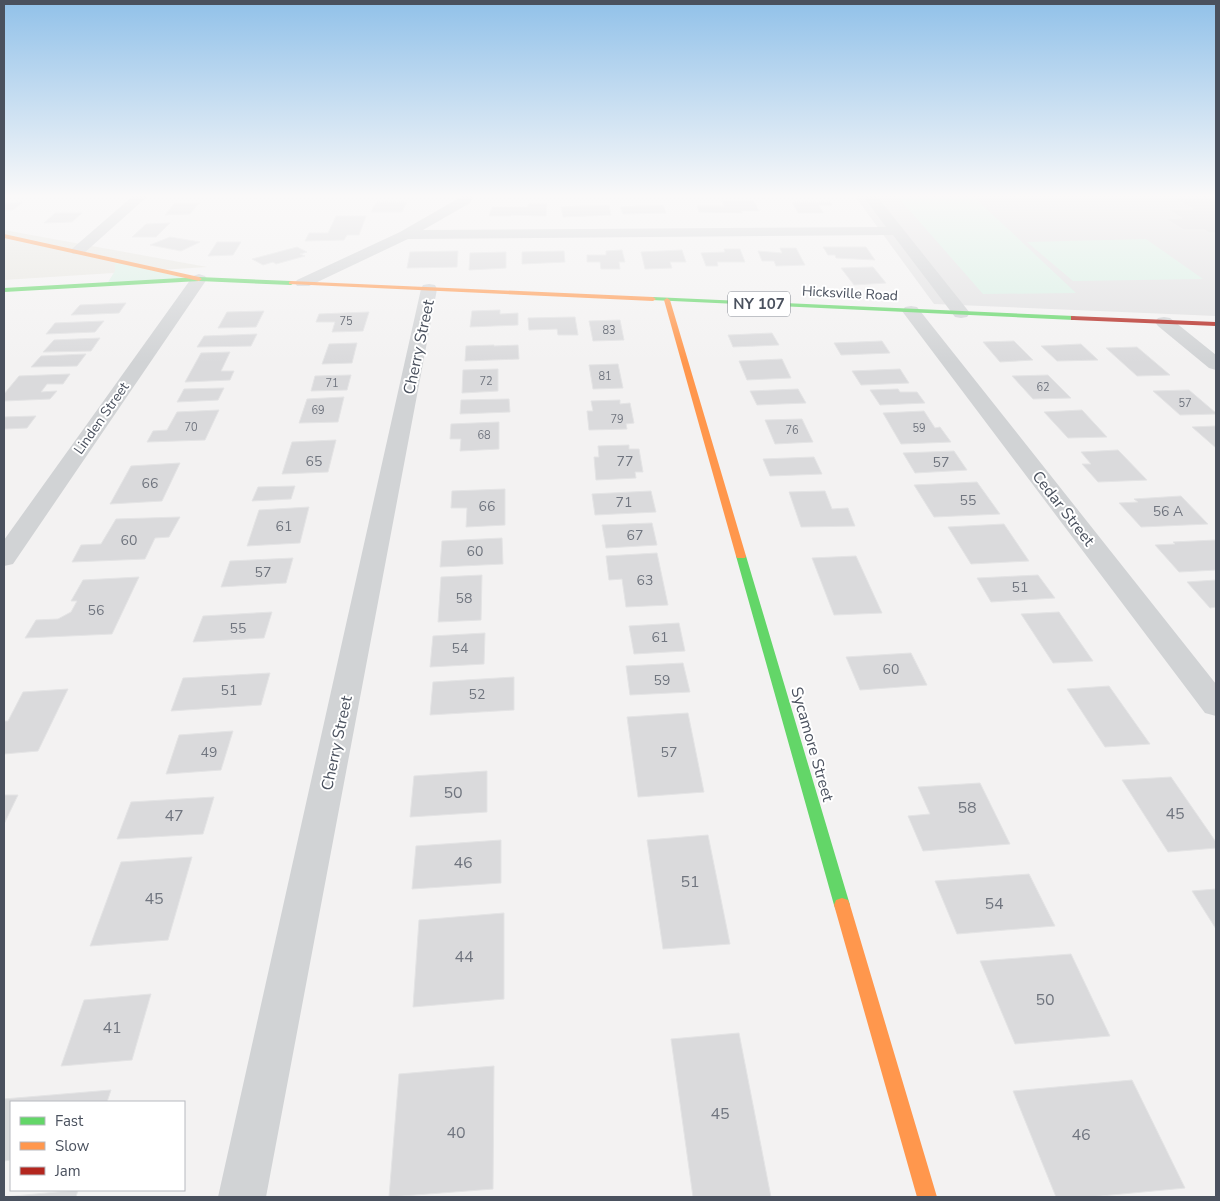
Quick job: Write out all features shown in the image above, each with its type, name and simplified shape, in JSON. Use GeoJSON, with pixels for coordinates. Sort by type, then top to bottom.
{"type":"FeatureCollection","features":[{"type":"Feature","properties":{"kind":"main road"},"geometry":{"type":"LineString","coordinates":[[78,251],[199,279]]}},
{"type":"Feature","properties":{"kind":"main road"},"geometry":{"type":"LineString","coordinates":[[103,284],[112,271],[112,266],[105,257]]}},
{"type":"Feature","properties":{"kind":"main road","name":"Hicksville Road"},"geometry":{"type":"LineString","coordinates":[[4,290],[199,279],[1216,324]]}},
{"type":"Feature","properties":{"kind":"main road","name":"Sycamore Street"},"geometry":{"type":"LineString","coordinates":[[668,300],[927,1197]]}},
{"type":"Feature","properties":{"kind":"street"},"geometry":{"type":"LineString","coordinates":[[303,283],[372,251]]}},
{"type":"Feature","properties":{"kind":"street"},"geometry":{"type":"LineString","coordinates":[[913,251],[961,313]]}},
{"type":"Feature","properties":{"kind":"street","name":"Linden Street"},"geometry":{"type":"LineString","coordinates":[[4,558],[199,279]]}},
{"type":"Feature","properties":{"kind":"street","name":"Cherry Street"},"geometry":{"type":"LineString","coordinates":[[242,1197],[429,290]]}},
{"type":"Feature","properties":{"kind":"street","name":"Cedar Street"},"geometry":{"type":"LineString","coordinates":[[911,311],[1216,705]]}},
{"type":"Feature","properties":{"kind":"street"},"geometry":{"type":"LineString","coordinates":[[1164,322],[1216,364]]}},
{"type":"Feature","properties":{"kind":"shaded area"},"geometry":{"type":"Polygon","coordinates":[[[4,251],[119,251],[207,267],[4,280],[4,251]]]}},
{"type":"Feature","properties":{"kind":"shaded area"},"geometry":{"type":"Polygon","coordinates":[[[895,251],[1216,251],[1216,316],[934,304],[895,251]]]}},
{"type":"Feature","properties":{"kind":"green space"},"geometry":{"type":"Polygon","coordinates":[[[945,251],[1031,251],[1076,293],[983,294],[945,251]]]}},
{"type":"Feature","properties":{"kind":"green space"},"geometry":{"type":"Polygon","coordinates":[[[1038,251],[1163,251],[1203,279],[1073,281],[1038,251]]]}},
{"type":"Feature","properties":{"kind":"green space"},"geometry":{"type":"Polygon","coordinates":[[[115,261],[190,279],[108,282],[115,271],[115,261]]]}},
{"type":"Feature","properties":{"kind":"building"},"geometry":{"type":"Polygon","coordinates":[[[211,251],[235,251],[233,255],[208,256],[211,251]]]}},
{"type":"Feature","properties":{"kind":"building"},"geometry":{"type":"Polygon","coordinates":[[[282,251],[307,252],[300,254],[305,256],[276,264],[273,262],[263,265],[252,259],[282,251]]]}},
{"type":"Feature","properties":{"kind":"building"},"geometry":{"type":"Polygon","coordinates":[[[458,251],[457,267],[407,268],[410,252],[458,251]]]}},
{"type":"Feature","properties":{"kind":"building"},"geometry":{"type":"Polygon","coordinates":[[[564,251],[565,262],[522,264],[522,252],[564,251]]]}},
{"type":"Feature","properties":{"kind":"building"},"geometry":{"type":"Polygon","coordinates":[[[606,251],[622,251],[625,262],[619,262],[620,269],[601,269],[600,262],[587,262],[587,255],[606,255],[606,251]]]}},
{"type":"Feature","properties":{"kind":"building"},"geometry":{"type":"Polygon","coordinates":[[[682,251],[686,262],[670,262],[672,268],[645,269],[641,252],[682,251]]]}},
{"type":"Feature","properties":{"kind":"building"},"geometry":{"type":"Polygon","coordinates":[[[741,251],[745,262],[717,262],[718,266],[706,266],[701,253],[741,251]]]}},
{"type":"Feature","properties":{"kind":"building"},"geometry":{"type":"Polygon","coordinates":[[[758,251],[782,253],[781,251],[798,251],[805,265],[776,266],[774,261],[762,261],[758,251]]]}},
{"type":"Feature","properties":{"kind":"building"},"geometry":{"type":"Polygon","coordinates":[[[826,251],[869,251],[875,260],[836,258],[835,255],[828,255],[826,251]]]}},
{"type":"Feature","properties":{"kind":"building"},"geometry":{"type":"Polygon","coordinates":[[[506,252],[506,268],[469,270],[470,253],[506,252]]]}},
{"type":"Feature","properties":{"kind":"building"},"geometry":{"type":"Polygon","coordinates":[[[873,267],[886,283],[854,285],[841,268],[873,267]]]}},
{"type":"Feature","properties":{"kind":"building"},"geometry":{"type":"Polygon","coordinates":[[[126,303],[119,313],[71,315],[80,305],[126,303]]]}},
{"type":"Feature","properties":{"kind":"building"},"geometry":{"type":"Polygon","coordinates":[[[500,310],[500,314],[518,313],[518,325],[470,327],[472,311],[500,310]]]}},
{"type":"Feature","properties":{"kind":"building"},"geometry":{"type":"Polygon","coordinates":[[[264,311],[256,327],[218,328],[227,312],[264,311]]]}},
{"type":"Feature","properties":{"kind":"building"},"geometry":{"type":"Polygon","coordinates":[[[369,312],[363,331],[332,332],[335,322],[316,322],[319,314],[369,312]]]}},
{"type":"Feature","properties":{"kind":"building"},"geometry":{"type":"Polygon","coordinates":[[[575,317],[578,335],[558,335],[557,329],[529,330],[528,318],[575,317]]]}},
{"type":"Feature","properties":{"kind":"building"},"geometry":{"type":"Polygon","coordinates":[[[620,320],[624,340],[593,341],[589,321],[620,320]]]}},
{"type":"Feature","properties":{"kind":"building"},"geometry":{"type":"Polygon","coordinates":[[[104,321],[95,332],[46,334],[55,323],[104,321]]]}},
{"type":"Feature","properties":{"kind":"building"},"geometry":{"type":"Polygon","coordinates":[[[772,333],[779,345],[733,347],[728,335],[772,333]]]}},
{"type":"Feature","properties":{"kind":"building"},"geometry":{"type":"Polygon","coordinates":[[[257,334],[251,346],[197,347],[204,336],[257,334]]]}},
{"type":"Feature","properties":{"kind":"building"},"geometry":{"type":"Polygon","coordinates":[[[100,338],[91,351],[43,352],[54,340],[100,338]]]}},
{"type":"Feature","properties":{"kind":"building"},"geometry":{"type":"Polygon","coordinates":[[[882,341],[890,353],[841,355],[834,343],[882,341]]]}},
{"type":"Feature","properties":{"kind":"building"},"geometry":{"type":"Polygon","coordinates":[[[1014,341],[1033,360],[1000,362],[983,342],[1014,341]]]}},
{"type":"Feature","properties":{"kind":"building"},"geometry":{"type":"Polygon","coordinates":[[[357,343],[352,363],[322,364],[329,344],[357,343]]]}},
{"type":"Feature","properties":{"kind":"building"},"geometry":{"type":"Polygon","coordinates":[[[1081,344],[1098,360],[1057,361],[1041,346],[1081,344]]]}},
{"type":"Feature","properties":{"kind":"building"},"geometry":{"type":"Polygon","coordinates":[[[518,345],[519,359],[465,361],[466,346],[518,345]]]}},
{"type":"Feature","properties":{"kind":"building"},"geometry":{"type":"Polygon","coordinates":[[[1137,347],[1170,375],[1137,376],[1106,348],[1137,347]]]}},
{"type":"Feature","properties":{"kind":"building"},"geometry":{"type":"Polygon","coordinates":[[[230,352],[221,371],[234,371],[230,380],[185,382],[201,353],[230,352]]]}},
{"type":"Feature","properties":{"kind":"building"},"geometry":{"type":"Polygon","coordinates":[[[86,354],[77,366],[31,367],[41,356],[86,354]]]}},
{"type":"Feature","properties":{"kind":"building"},"geometry":{"type":"Polygon","coordinates":[[[782,359],[791,378],[747,380],[739,361],[782,359]]]}},
{"type":"Feature","properties":{"kind":"building"},"geometry":{"type":"Polygon","coordinates":[[[618,364],[623,388],[593,389],[589,365],[618,364]]]}},
{"type":"Feature","properties":{"kind":"building"},"geometry":{"type":"Polygon","coordinates":[[[498,369],[498,391],[462,393],[463,370],[498,369]]]}},
{"type":"Feature","properties":{"kind":"building"},"geometry":{"type":"Polygon","coordinates":[[[900,369],[909,383],[861,385],[852,371],[900,369]]]}},
{"type":"Feature","properties":{"kind":"building"},"geometry":{"type":"Polygon","coordinates":[[[70,374],[63,384],[47,384],[41,392],[57,391],[50,399],[4,401],[4,394],[19,376],[70,374]]]}},
{"type":"Feature","properties":{"kind":"building"},"geometry":{"type":"Polygon","coordinates":[[[351,375],[347,390],[311,391],[315,376],[351,375]]]}},
{"type":"Feature","properties":{"kind":"building"},"geometry":{"type":"Polygon","coordinates":[[[1048,375],[1071,398],[1033,399],[1012,376],[1048,375]]]}},
{"type":"Feature","properties":{"kind":"building"},"geometry":{"type":"Polygon","coordinates":[[[224,388],[218,400],[177,402],[184,389],[224,388]]]}},
{"type":"Feature","properties":{"kind":"building"},"geometry":{"type":"Polygon","coordinates":[[[798,389],[806,403],[757,405],[750,391],[798,389]]]}},
{"type":"Feature","properties":{"kind":"building"},"geometry":{"type":"Polygon","coordinates":[[[898,389],[900,392],[917,392],[925,403],[880,405],[870,390],[898,389]]]}},
{"type":"Feature","properties":{"kind":"building"},"geometry":{"type":"Polygon","coordinates":[[[1189,390],[1216,414],[1180,415],[1153,391],[1189,390]]]}},
{"type":"Feature","properties":{"kind":"building"},"geometry":{"type":"Polygon","coordinates":[[[344,397],[338,422],[299,423],[307,399],[344,397]]]}},
{"type":"Feature","properties":{"kind":"building"},"geometry":{"type":"Polygon","coordinates":[[[509,399],[510,412],[460,414],[461,400],[509,399]]]}},
{"type":"Feature","properties":{"kind":"building"},"geometry":{"type":"Polygon","coordinates":[[[620,400],[620,404],[630,403],[634,423],[626,424],[627,429],[589,430],[587,411],[593,411],[591,401],[620,400]]]}},
{"type":"Feature","properties":{"kind":"building"},"geometry":{"type":"Polygon","coordinates":[[[219,410],[205,440],[147,442],[153,431],[167,430],[177,412],[219,410]]]}},
{"type":"Feature","properties":{"kind":"building"},"geometry":{"type":"Polygon","coordinates":[[[1082,410],[1107,437],[1068,438],[1044,412],[1082,410]]]}},
{"type":"Feature","properties":{"kind":"building"},"geometry":{"type":"Polygon","coordinates":[[[924,411],[935,428],[940,427],[951,442],[901,444],[883,413],[924,411]]]}},
{"type":"Feature","properties":{"kind":"building"},"geometry":{"type":"Polygon","coordinates":[[[36,416],[27,428],[4,429],[4,417],[36,416]]]}},
{"type":"Feature","properties":{"kind":"building"},"geometry":{"type":"Polygon","coordinates":[[[802,419],[813,442],[775,444],[765,420],[802,419]]]}},
{"type":"Feature","properties":{"kind":"building"},"geometry":{"type":"Polygon","coordinates":[[[499,422],[499,449],[460,451],[461,439],[450,439],[451,424],[499,422]]]}},
{"type":"Feature","properties":{"kind":"building"},"geometry":{"type":"Polygon","coordinates":[[[1216,426],[1216,448],[1192,427],[1216,426]]]}},
{"type":"Feature","properties":{"kind":"building"},"geometry":{"type":"Polygon","coordinates":[[[336,440],[328,472],[282,474],[292,442],[336,440]]]}},
{"type":"Feature","properties":{"kind":"building"},"geometry":{"type":"Polygon","coordinates":[[[629,445],[629,449],[639,449],[643,472],[635,472],[636,478],[596,480],[594,457],[599,457],[598,446],[629,445]]]}},
{"type":"Feature","properties":{"kind":"building"},"geometry":{"type":"Polygon","coordinates":[[[1118,450],[1147,480],[1098,482],[1082,464],[1091,464],[1081,452],[1118,450]]]}},
{"type":"Feature","properties":{"kind":"building"},"geometry":{"type":"Polygon","coordinates":[[[954,451],[967,470],[915,473],[903,453],[954,451]]]}},
{"type":"Feature","properties":{"kind":"building"},"geometry":{"type":"Polygon","coordinates":[[[814,457],[822,474],[770,476],[763,459],[814,457]]]}},
{"type":"Feature","properties":{"kind":"building"},"geometry":{"type":"Polygon","coordinates":[[[180,463],[162,501],[110,504],[131,466],[180,463]]]}},
{"type":"Feature","properties":{"kind":"building"},"geometry":{"type":"Polygon","coordinates":[[[977,482],[1000,514],[934,517],[914,485],[977,482]]]}},
{"type":"Feature","properties":{"kind":"building"},"geometry":{"type":"Polygon","coordinates":[[[295,486],[291,499],[252,501],[258,487],[295,486]]]}},
{"type":"Feature","properties":{"kind":"building"},"geometry":{"type":"Polygon","coordinates":[[[505,489],[505,525],[466,527],[467,508],[451,508],[452,491],[505,489]]]}},
{"type":"Feature","properties":{"kind":"building"},"geometry":{"type":"Polygon","coordinates":[[[651,491],[656,512],[595,515],[592,494],[651,491]]]}},
{"type":"Feature","properties":{"kind":"building"},"geometry":{"type":"Polygon","coordinates":[[[825,491],[832,509],[848,508],[855,526],[801,527],[789,492],[825,491]]]}},
{"type":"Feature","properties":{"kind":"building"},"geometry":{"type":"Polygon","coordinates":[[[1181,496],[1208,524],[1141,527],[1119,503],[1138,502],[1134,499],[1181,496]]]}},
{"type":"Feature","properties":{"kind":"building"},"geometry":{"type":"Polygon","coordinates":[[[309,507],[300,543],[247,546],[259,510],[309,507]]]}},
{"type":"Feature","properties":{"kind":"building"},"geometry":{"type":"Polygon","coordinates":[[[180,517],[169,537],[155,538],[145,559],[72,562],[81,545],[101,544],[116,519],[180,517]]]}},
{"type":"Feature","properties":{"kind":"building"},"geometry":{"type":"Polygon","coordinates":[[[652,523],[657,545],[606,548],[602,525],[652,523]]]}},
{"type":"Feature","properties":{"kind":"building"},"geometry":{"type":"Polygon","coordinates":[[[1004,524],[1029,561],[971,564],[948,527],[1004,524]]]}},
{"type":"Feature","properties":{"kind":"building"},"geometry":{"type":"Polygon","coordinates":[[[502,538],[503,564],[440,567],[442,541],[502,538]]]}},
{"type":"Feature","properties":{"kind":"building"},"geometry":{"type":"Polygon","coordinates":[[[1216,540],[1216,570],[1179,572],[1155,545],[1175,544],[1173,542],[1216,540]]]}},
{"type":"Feature","properties":{"kind":"building"},"geometry":{"type":"Polygon","coordinates":[[[657,553],[668,605],[626,607],[622,579],[609,580],[606,556],[657,553]]]}},
{"type":"Feature","properties":{"kind":"building"},"geometry":{"type":"Polygon","coordinates":[[[856,556],[882,613],[834,615],[812,558],[856,556]]]}},
{"type":"Feature","properties":{"kind":"building"},"geometry":{"type":"Polygon","coordinates":[[[293,558],[286,583],[221,587],[230,561],[293,558]]]}},
{"type":"Feature","properties":{"kind":"building"},"geometry":{"type":"Polygon","coordinates":[[[482,575],[481,620],[438,622],[441,577],[482,575]]]}},
{"type":"Feature","properties":{"kind":"building"},"geometry":{"type":"Polygon","coordinates":[[[1038,575],[1055,598],[991,602],[977,578],[1038,575]]]}},
{"type":"Feature","properties":{"kind":"building"},"geometry":{"type":"Polygon","coordinates":[[[139,577],[112,634],[25,638],[36,620],[58,619],[71,612],[77,601],[71,601],[83,580],[139,577]]]}},
{"type":"Feature","properties":{"kind":"building"},"geometry":{"type":"Polygon","coordinates":[[[1216,580],[1216,607],[1210,608],[1187,582],[1216,580]]]}},
{"type":"Feature","properties":{"kind":"building"},"geometry":{"type":"Polygon","coordinates":[[[272,612],[264,638],[193,642],[203,616],[272,612]]]}},
{"type":"Feature","properties":{"kind":"building"},"geometry":{"type":"Polygon","coordinates":[[[1059,612],[1093,661],[1053,663],[1021,614],[1059,612]]]}},
{"type":"Feature","properties":{"kind":"building"},"geometry":{"type":"Polygon","coordinates":[[[679,623],[685,651],[634,654],[629,626],[679,623]]]}},
{"type":"Feature","properties":{"kind":"building"},"geometry":{"type":"Polygon","coordinates":[[[485,633],[484,664],[430,667],[433,636],[485,633]]]}},
{"type":"Feature","properties":{"kind":"building"},"geometry":{"type":"Polygon","coordinates":[[[911,653],[927,685],[860,690],[846,657],[911,653]]]}},
{"type":"Feature","properties":{"kind":"building"},"geometry":{"type":"Polygon","coordinates":[[[683,663],[690,692],[630,695],[626,666],[683,663]]]}},
{"type":"Feature","properties":{"kind":"building"},"geometry":{"type":"Polygon","coordinates":[[[270,673],[261,705],[171,711],[183,678],[270,673]]]}},
{"type":"Feature","properties":{"kind":"building"},"geometry":{"type":"Polygon","coordinates":[[[514,677],[514,710],[430,715],[433,682],[514,677]]]}},
{"type":"Feature","properties":{"kind":"building"},"geometry":{"type":"Polygon","coordinates":[[[1109,686],[1150,744],[1105,747],[1067,689],[1109,686]]]}},
{"type":"Feature","properties":{"kind":"building"},"geometry":{"type":"Polygon","coordinates":[[[68,689],[38,751],[4,754],[4,721],[8,721],[23,692],[68,689]]]}},
{"type":"Feature","properties":{"kind":"building"},"geometry":{"type":"Polygon","coordinates":[[[688,713],[704,792],[638,797],[627,717],[688,713]]]}},
{"type":"Feature","properties":{"kind":"building"},"geometry":{"type":"Polygon","coordinates":[[[233,731],[221,770],[166,774],[179,735],[233,731]]]}},
{"type":"Feature","properties":{"kind":"building"},"geometry":{"type":"Polygon","coordinates":[[[487,771],[487,812],[410,817],[414,776],[487,771]]]}},
{"type":"Feature","properties":{"kind":"building"},"geometry":{"type":"Polygon","coordinates":[[[1171,777],[1216,842],[1216,848],[1168,852],[1122,780],[1171,777]]]}},
{"type":"Feature","properties":{"kind":"building"},"geometry":{"type":"Polygon","coordinates":[[[980,783],[1010,844],[923,851],[908,816],[930,814],[918,787],[980,783]]]}},
{"type":"Feature","properties":{"kind":"building"},"geometry":{"type":"Polygon","coordinates":[[[4,795],[18,795],[4,824],[4,795]]]}},
{"type":"Feature","properties":{"kind":"building"},"geometry":{"type":"Polygon","coordinates":[[[214,797],[203,834],[117,839],[131,802],[214,797]]]}},
{"type":"Feature","properties":{"kind":"building"},"geometry":{"type":"Polygon","coordinates":[[[708,835],[730,944],[663,949],[647,840],[708,835]]]}},
{"type":"Feature","properties":{"kind":"building"},"geometry":{"type":"Polygon","coordinates":[[[501,840],[501,883],[412,889],[416,846],[501,840]]]}},
{"type":"Feature","properties":{"kind":"building"},"geometry":{"type":"Polygon","coordinates":[[[192,857],[168,940],[90,946],[121,862],[192,857]]]}},
{"type":"Feature","properties":{"kind":"building"},"geometry":{"type":"Polygon","coordinates":[[[1029,874],[1055,926],[957,934],[935,881],[1029,874]]]}},
{"type":"Feature","properties":{"kind":"building"},"geometry":{"type":"Polygon","coordinates":[[[1216,889],[1216,929],[1192,891],[1216,889]]]}},
{"type":"Feature","properties":{"kind":"building"},"geometry":{"type":"Polygon","coordinates":[[[504,913],[504,999],[413,1007],[419,920],[504,913]]]}},
{"type":"Feature","properties":{"kind":"building"},"geometry":{"type":"Polygon","coordinates":[[[1071,954],[1110,1036],[1015,1044],[980,961],[1071,954]]]}},
{"type":"Feature","properties":{"kind":"building"},"geometry":{"type":"Polygon","coordinates":[[[151,994],[132,1060],[61,1066],[84,1000],[151,994]]]}},
{"type":"Feature","properties":{"kind":"building"},"geometry":{"type":"Polygon","coordinates":[[[739,1033],[771,1197],[693,1197],[671,1039],[739,1033]]]}},
{"type":"Feature","properties":{"kind":"building"},"geometry":{"type":"Polygon","coordinates":[[[494,1066],[493,1189],[389,1197],[399,1074],[494,1066]]]}},
{"type":"Feature","properties":{"kind":"building"},"geometry":{"type":"Polygon","coordinates":[[[1132,1080],[1185,1188],[1090,1197],[1056,1197],[1013,1091],[1132,1080]]]}},
{"type":"Feature","properties":{"kind":"building"},"geometry":{"type":"Polygon","coordinates":[[[111,1090],[107,1101],[10,1101],[10,1160],[4,1161],[4,1099],[111,1090]]]}},
{"type":"Feature","properties":{"kind":"building"},"geometry":{"type":"Polygon","coordinates":[[[67,1191],[78,1191],[76,1197],[4,1197],[67,1191]]]}},
{"type":"Feature","properties":{"kind":"traffic: fast"},"geometry":{"type":"LineString","coordinates":[[4,290],[199,279],[291,283]]}},
{"type":"Feature","properties":{"kind":"traffic: fast"},"geometry":{"type":"LineString","coordinates":[[653,299],[1074,318]]}},
{"type":"Feature","properties":{"kind":"traffic: fast"},"geometry":{"type":"LineString","coordinates":[[741,556],[842,905]]}},
{"type":"Feature","properties":{"kind":"traffic: slow"},"geometry":{"type":"LineString","coordinates":[[72,251],[199,279]]}},
{"type":"Feature","properties":{"kind":"traffic: slow"},"geometry":{"type":"LineString","coordinates":[[291,283],[653,299]]}},
{"type":"Feature","properties":{"kind":"traffic: slow"},"geometry":{"type":"LineString","coordinates":[[667,300],[741,556]]}},
{"type":"Feature","properties":{"kind":"traffic: slow"},"geometry":{"type":"LineString","coordinates":[[842,905],[927,1197]]}},
{"type":"Feature","properties":{"kind":"traffic: jam"},"geometry":{"type":"LineString","coordinates":[[1074,318],[1216,324]]}}]}
